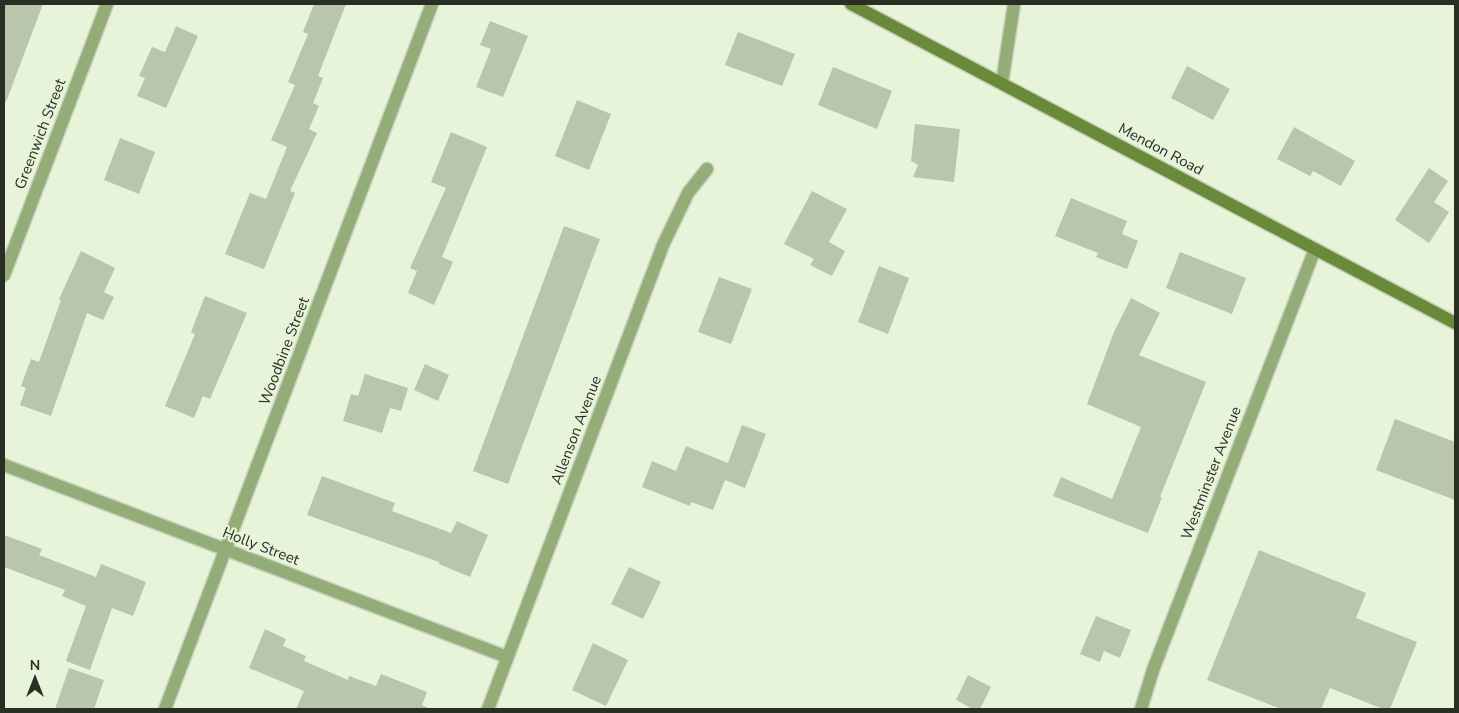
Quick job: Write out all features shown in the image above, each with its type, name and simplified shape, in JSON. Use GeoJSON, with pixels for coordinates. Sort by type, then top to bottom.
{"type":"FeatureCollection","features":[{"type":"Feature","properties":{"kind":"street","name":"Greenwich Street"},"geometry":{"type":"LineString","coordinates":[[4,276],[107,4]]}},
{"type":"Feature","properties":{"kind":"street","name":"Woodbine Street"},"geometry":{"type":"LineString","coordinates":[[165,709],[432,4]]}},
{"type":"Feature","properties":{"kind":"street","name":"Mendon Road"},"geometry":{"type":"LineString","coordinates":[[851,4],[1455,323]]}},
{"type":"Feature","properties":{"kind":"street"},"geometry":{"type":"LineString","coordinates":[[1002,84],[1014,4]]}},
{"type":"Feature","properties":{"kind":"street","name":"Allenson Avenue"},"geometry":{"type":"LineString","coordinates":[[488,709],[663,245],[688,193],[707,169]]}},
{"type":"Feature","properties":{"kind":"street","name":"Westminster Avenue"},"geometry":{"type":"LineString","coordinates":[[1141,709],[1153,670],[1315,249]]}},
{"type":"Feature","properties":{"kind":"street","name":"Holly Street"},"geometry":{"type":"LineString","coordinates":[[4,466],[508,656]]}},
{"type":"Feature","properties":{"kind":"building"},"geometry":{"type":"Polygon","coordinates":[[[4,4],[43,4],[6,102],[4,102],[4,4]]]}},
{"type":"Feature","properties":{"kind":"building"},"geometry":{"type":"Polygon","coordinates":[[[314,4],[346,4],[318,76],[323,78],[313,103],[319,106],[309,129],[317,133],[290,191],[295,193],[264,269],[225,254],[250,193],[266,199],[287,147],[271,140],[295,85],[288,82],[308,34],[303,32],[314,4]]]}},
{"type":"Feature","properties":{"kind":"building"},"geometry":{"type":"Polygon","coordinates":[[[490,21],[528,36],[503,97],[476,87],[491,49],[480,45],[490,21]]]}},
{"type":"Feature","properties":{"kind":"building"},"geometry":{"type":"Polygon","coordinates":[[[176,26],[198,36],[166,108],[137,96],[145,78],[139,76],[152,47],[165,52],[176,26]]]}},
{"type":"Feature","properties":{"kind":"building"},"geometry":{"type":"Polygon","coordinates":[[[738,32],[795,54],[782,86],[725,65],[738,32]]]}},
{"type":"Feature","properties":{"kind":"building"},"geometry":{"type":"Polygon","coordinates":[[[1187,66],[1230,89],[1213,120],[1171,98],[1187,66]]]}},
{"type":"Feature","properties":{"kind":"building"},"geometry":{"type":"Polygon","coordinates":[[[833,67],[892,91],[877,129],[818,105],[833,67]]]}},
{"type":"Feature","properties":{"kind":"building"},"geometry":{"type":"Polygon","coordinates":[[[577,100],[611,114],[589,170],[555,156],[577,100]]]}},
{"type":"Feature","properties":{"kind":"building"},"geometry":{"type":"Polygon","coordinates":[[[915,124],[960,129],[954,182],[913,177],[918,165],[911,161],[915,124]]]}},
{"type":"Feature","properties":{"kind":"building"},"geometry":{"type":"Polygon","coordinates":[[[1294,127],[1355,161],[1341,186],[1313,171],[1310,176],[1277,159],[1294,127]]]}},
{"type":"Feature","properties":{"kind":"building"},"geometry":{"type":"Polygon","coordinates":[[[451,132],[487,147],[442,257],[453,262],[434,305],[408,293],[417,271],[410,268],[446,188],[431,182],[451,132]]]}},
{"type":"Feature","properties":{"kind":"building"},"geometry":{"type":"Polygon","coordinates":[[[120,138],[155,152],[139,194],[104,180],[120,138]]]}},
{"type":"Feature","properties":{"kind":"building"},"geometry":{"type":"Polygon","coordinates":[[[1429,168],[1448,181],[1434,202],[1449,212],[1429,243],[1395,220],[1429,168]]]}},
{"type":"Feature","properties":{"kind":"building"},"geometry":{"type":"Polygon","coordinates":[[[812,191],[847,209],[829,242],[845,251],[832,276],[810,265],[814,259],[784,244],[812,191]]]}},
{"type":"Feature","properties":{"kind":"building"},"geometry":{"type":"Polygon","coordinates":[[[1071,198],[1127,221],[1122,234],[1138,241],[1127,269],[1096,257],[1098,253],[1055,236],[1071,198]]]}},
{"type":"Feature","properties":{"kind":"building"},"geometry":{"type":"Polygon","coordinates":[[[564,226],[600,239],[508,484],[473,471],[564,226]]]}},
{"type":"Feature","properties":{"kind":"building"},"geometry":{"type":"Polygon","coordinates":[[[81,251],[115,268],[104,292],[114,297],[103,320],[87,313],[51,416],[20,405],[26,388],[21,386],[31,359],[39,362],[61,300],[59,299],[81,251]]]}},
{"type":"Feature","properties":{"kind":"building"},"geometry":{"type":"Polygon","coordinates":[[[1180,252],[1246,278],[1232,314],[1166,288],[1180,252]]]}},
{"type":"Feature","properties":{"kind":"building"},"geometry":{"type":"Polygon","coordinates":[[[879,266],[909,278],[888,334],[858,322],[879,266]]]}},
{"type":"Feature","properties":{"kind":"building"},"geometry":{"type":"Polygon","coordinates":[[[719,277],[752,289],[731,344],[698,332],[719,277]]]}},
{"type":"Feature","properties":{"kind":"building"},"geometry":{"type":"Polygon","coordinates":[[[205,296],[247,313],[210,399],[203,396],[194,418],[165,406],[195,334],[191,332],[205,296]]]}},
{"type":"Feature","properties":{"kind":"building"},"geometry":{"type":"Polygon","coordinates":[[[1131,298],[1160,313],[1139,355],[1206,382],[1160,497],[1162,497],[1148,533],[1053,496],[1061,477],[1112,499],[1141,427],[1087,404],[1114,332],[1131,298]]]}},
{"type":"Feature","properties":{"kind":"building"},"geometry":{"type":"Polygon","coordinates":[[[425,364],[449,375],[438,401],[414,390],[425,364]]]}},
{"type":"Feature","properties":{"kind":"building"},"geometry":{"type":"Polygon","coordinates":[[[365,374],[408,388],[401,411],[390,408],[382,433],[343,421],[351,394],[358,396],[365,374]]]}},
{"type":"Feature","properties":{"kind":"building"},"geometry":{"type":"Polygon","coordinates":[[[1395,419],[1455,442],[1455,500],[1376,470],[1395,419]]]}},
{"type":"Feature","properties":{"kind":"building"},"geometry":{"type":"Polygon","coordinates":[[[742,425],[766,434],[745,488],[725,480],[713,510],[691,502],[690,506],[642,487],[652,461],[676,471],[686,446],[728,463],[742,425]]]}},
{"type":"Feature","properties":{"kind":"building"},"geometry":{"type":"Polygon","coordinates":[[[322,476],[395,503],[392,511],[451,533],[457,521],[488,535],[470,577],[439,564],[439,562],[307,515],[322,476]]]}},
{"type":"Feature","properties":{"kind":"building"},"geometry":{"type":"Polygon","coordinates":[[[4,535],[42,549],[39,555],[96,577],[101,564],[146,582],[133,616],[112,608],[90,670],[66,661],[86,606],[62,596],[65,590],[4,567],[4,535]]]}},
{"type":"Feature","properties":{"kind":"building"},"geometry":{"type":"Polygon","coordinates":[[[1259,550],[1366,593],[1356,618],[1417,642],[1390,709],[1383,709],[1330,688],[1321,709],[1281,709],[1207,680],[1259,550]]]}},
{"type":"Feature","properties":{"kind":"building"},"geometry":{"type":"Polygon","coordinates":[[[629,567],[661,582],[643,619],[611,604],[629,567]]]}},
{"type":"Feature","properties":{"kind":"building"},"geometry":{"type":"Polygon","coordinates":[[[1096,616],[1131,630],[1120,658],[1104,651],[1100,662],[1080,654],[1096,616]]]}},
{"type":"Feature","properties":{"kind":"building"},"geometry":{"type":"Polygon","coordinates":[[[265,629],[286,639],[283,646],[306,656],[304,661],[348,680],[349,676],[376,686],[381,674],[427,692],[422,705],[430,709],[296,709],[304,691],[249,668],[265,629]]]}},
{"type":"Feature","properties":{"kind":"building"},"geometry":{"type":"Polygon","coordinates":[[[593,643],[628,660],[606,706],[572,690],[593,643]]]}},
{"type":"Feature","properties":{"kind":"building"},"geometry":{"type":"Polygon","coordinates":[[[69,668],[104,680],[94,709],[55,709],[69,668]]]}},
{"type":"Feature","properties":{"kind":"building"},"geometry":{"type":"Polygon","coordinates":[[[968,675],[991,687],[980,709],[973,709],[956,700],[968,675]]]}}]}
